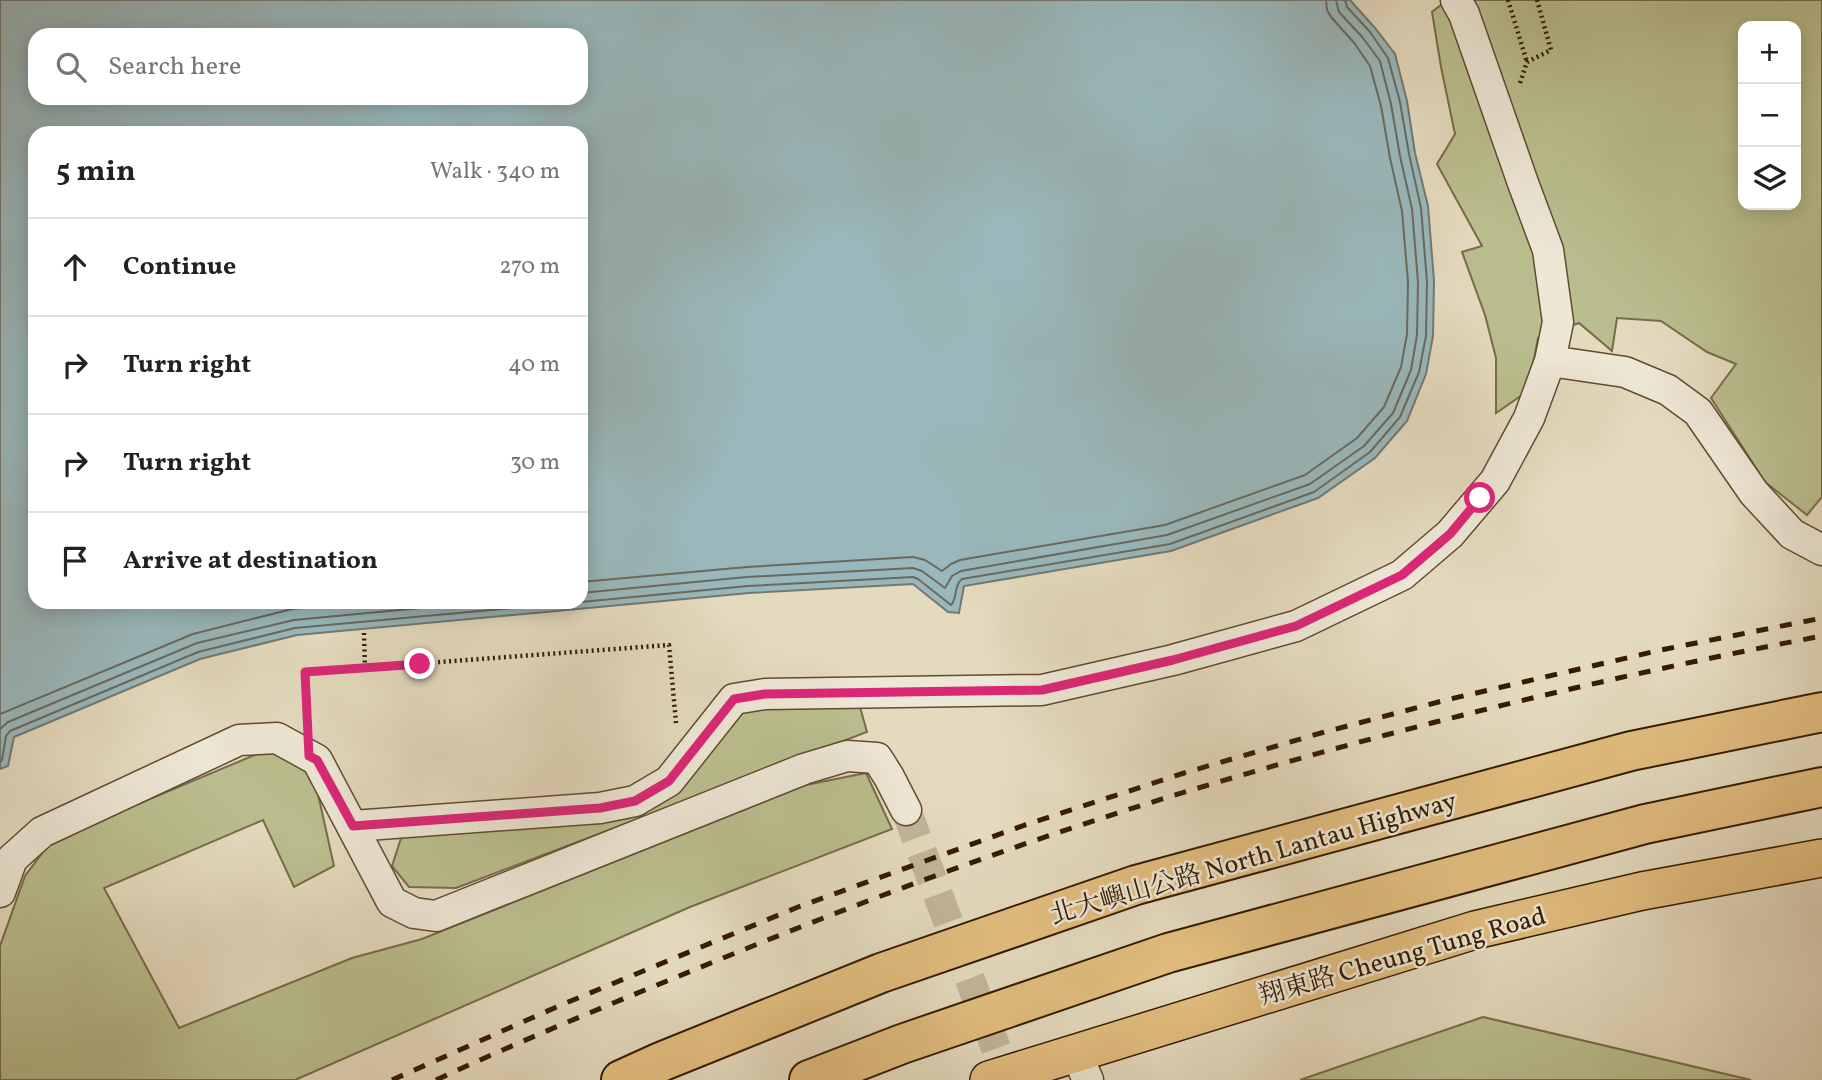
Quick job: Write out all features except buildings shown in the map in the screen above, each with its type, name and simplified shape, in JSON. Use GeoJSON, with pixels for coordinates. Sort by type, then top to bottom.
{"type":"FeatureCollection","features":[{"type":"Feature","properties":{"kind":"highway","name":"北大嶼山公路 North Lantau Highway"},"geometry":{"type":"LineString","coordinates":[[621,1080],[881,973],[1136,885],[1631,751],[1822,712]]}},
{"type":"Feature","properties":{"kind":"highway"},"geometry":{"type":"LineString","coordinates":[[809,1080],[902,1044],[1168,953],[1645,824],[1822,787]]}},
{"type":"Feature","properties":{"kind":"main road","name":"翔東路 Cheung Tung Road"},"geometry":{"type":"LineString","coordinates":[[989,1080],[1082,1066],[1475,930],[1642,891],[1822,858]]}},
{"type":"Feature","properties":{"kind":"lane"},"geometry":{"type":"LineString","coordinates":[[353,826],[600,808],[635,801],[669,781],[734,699],[765,694],[1042,690],[1173,660],[1296,626],[1402,575],[1450,534],[1495,481],[1529,418],[1550,362],[1558,323],[1548,250],[1464,14],[1455,0]]}},
{"type":"Feature","properties":{"kind":"lane"},"geometry":{"type":"LineString","coordinates":[[1550,362],[1625,372],[1668,390],[1698,412],[1754,493],[1792,534],[1822,550]]}},
{"type":"Feature","properties":{"kind":"lane"},"geometry":{"type":"LineString","coordinates":[[0,892],[12,859],[42,832],[239,740],[276,738],[317,760],[393,902],[414,912],[436,916],[804,769],[847,756],[877,758],[906,810]]}},
{"type":"Feature","properties":{"kind":"path"},"geometry":{"type":"LineString","coordinates":[[1508,0],[1527,62]]}},
{"type":"Feature","properties":{"kind":"path"},"geometry":{"type":"LineString","coordinates":[[1536,0],[1550,50]]}},
{"type":"Feature","properties":{"kind":"path"},"geometry":{"type":"LineString","coordinates":[[364,633],[365,668]]}},
{"type":"Feature","properties":{"kind":"path"},"geometry":{"type":"LineString","coordinates":[[309,756],[305,672],[669,645],[680,767]]}},
{"type":"Feature","properties":{"kind":"green space"},"geometry":{"type":"Polygon","coordinates":[[[1447,0],[1822,0],[1822,497],[1807,515],[1765,482],[1711,398],[1736,364],[1707,352],[1661,321],[1617,318],[1612,351],[1579,323],[1538,338],[1528,391],[1496,413],[1496,358],[1485,315],[1462,252],[1482,246],[1437,164],[1455,134],[1432,12],[1447,0]]]}},
{"type":"Feature","properties":{"kind":"green space"},"geometry":{"type":"Polygon","coordinates":[[[860,707],[867,732],[456,888],[409,887],[392,866],[402,835],[640,812],[742,708],[860,707]]]}},
{"type":"Feature","properties":{"kind":"green space"},"geometry":{"type":"Polygon","coordinates":[[[269,749],[312,767],[334,866],[294,887],[263,820],[104,888],[179,1028],[352,958],[422,939],[806,785],[866,773],[892,829],[690,907],[295,1080],[0,1080],[0,946],[25,876],[52,840],[269,749]]]}},
{"type":"Feature","properties":{"kind":"green space"},"geometry":{"type":"Polygon","coordinates":[[[1483,1017],[1751,1080],[1300,1080],[1483,1017]]]}},
{"type":"Feature","properties":{"kind":"water"},"geometry":{"type":"Polygon","coordinates":[[[0,0],[1350,0],[1395,54],[1428,206],[1434,281],[1433,336],[1426,374],[1407,421],[1375,458],[1318,498],[1171,551],[964,586],[959,613],[948,612],[913,584],[749,593],[588,608],[588,126],[28,126],[28,609],[577,609],[297,635],[200,659],[14,737],[8,766],[0,769],[0,0]]]}},
{"type":"Feature","properties":{"kind":"tunnel"},"geometry":{"type":"LineString","coordinates":[[906,810],[1008,1080]]}},
{"type":"Feature","properties":{"kind":"railway"},"geometry":{"type":"LineString","coordinates":[[392,1080],[561,1005],[798,907],[1025,825],[1184,773],[1446,700],[1661,650],[1822,618]]}},
{"type":"Feature","properties":{"kind":"railway"},"geometry":{"type":"LineString","coordinates":[[436,1080],[583,1016],[801,927],[931,877],[1129,809],[1272,766],[1507,704],[1822,636]]}},
{"type":"Feature","properties":{"kind":"route"},"geometry":{"type":"LineString","coordinates":[[420,664],[305,672],[309,756],[317,760],[353,826],[600,808],[635,801],[669,781],[734,699],[765,694],[1042,690],[1173,660],[1296,626],[1402,575],[1450,534],[1480,498]]}}]}
